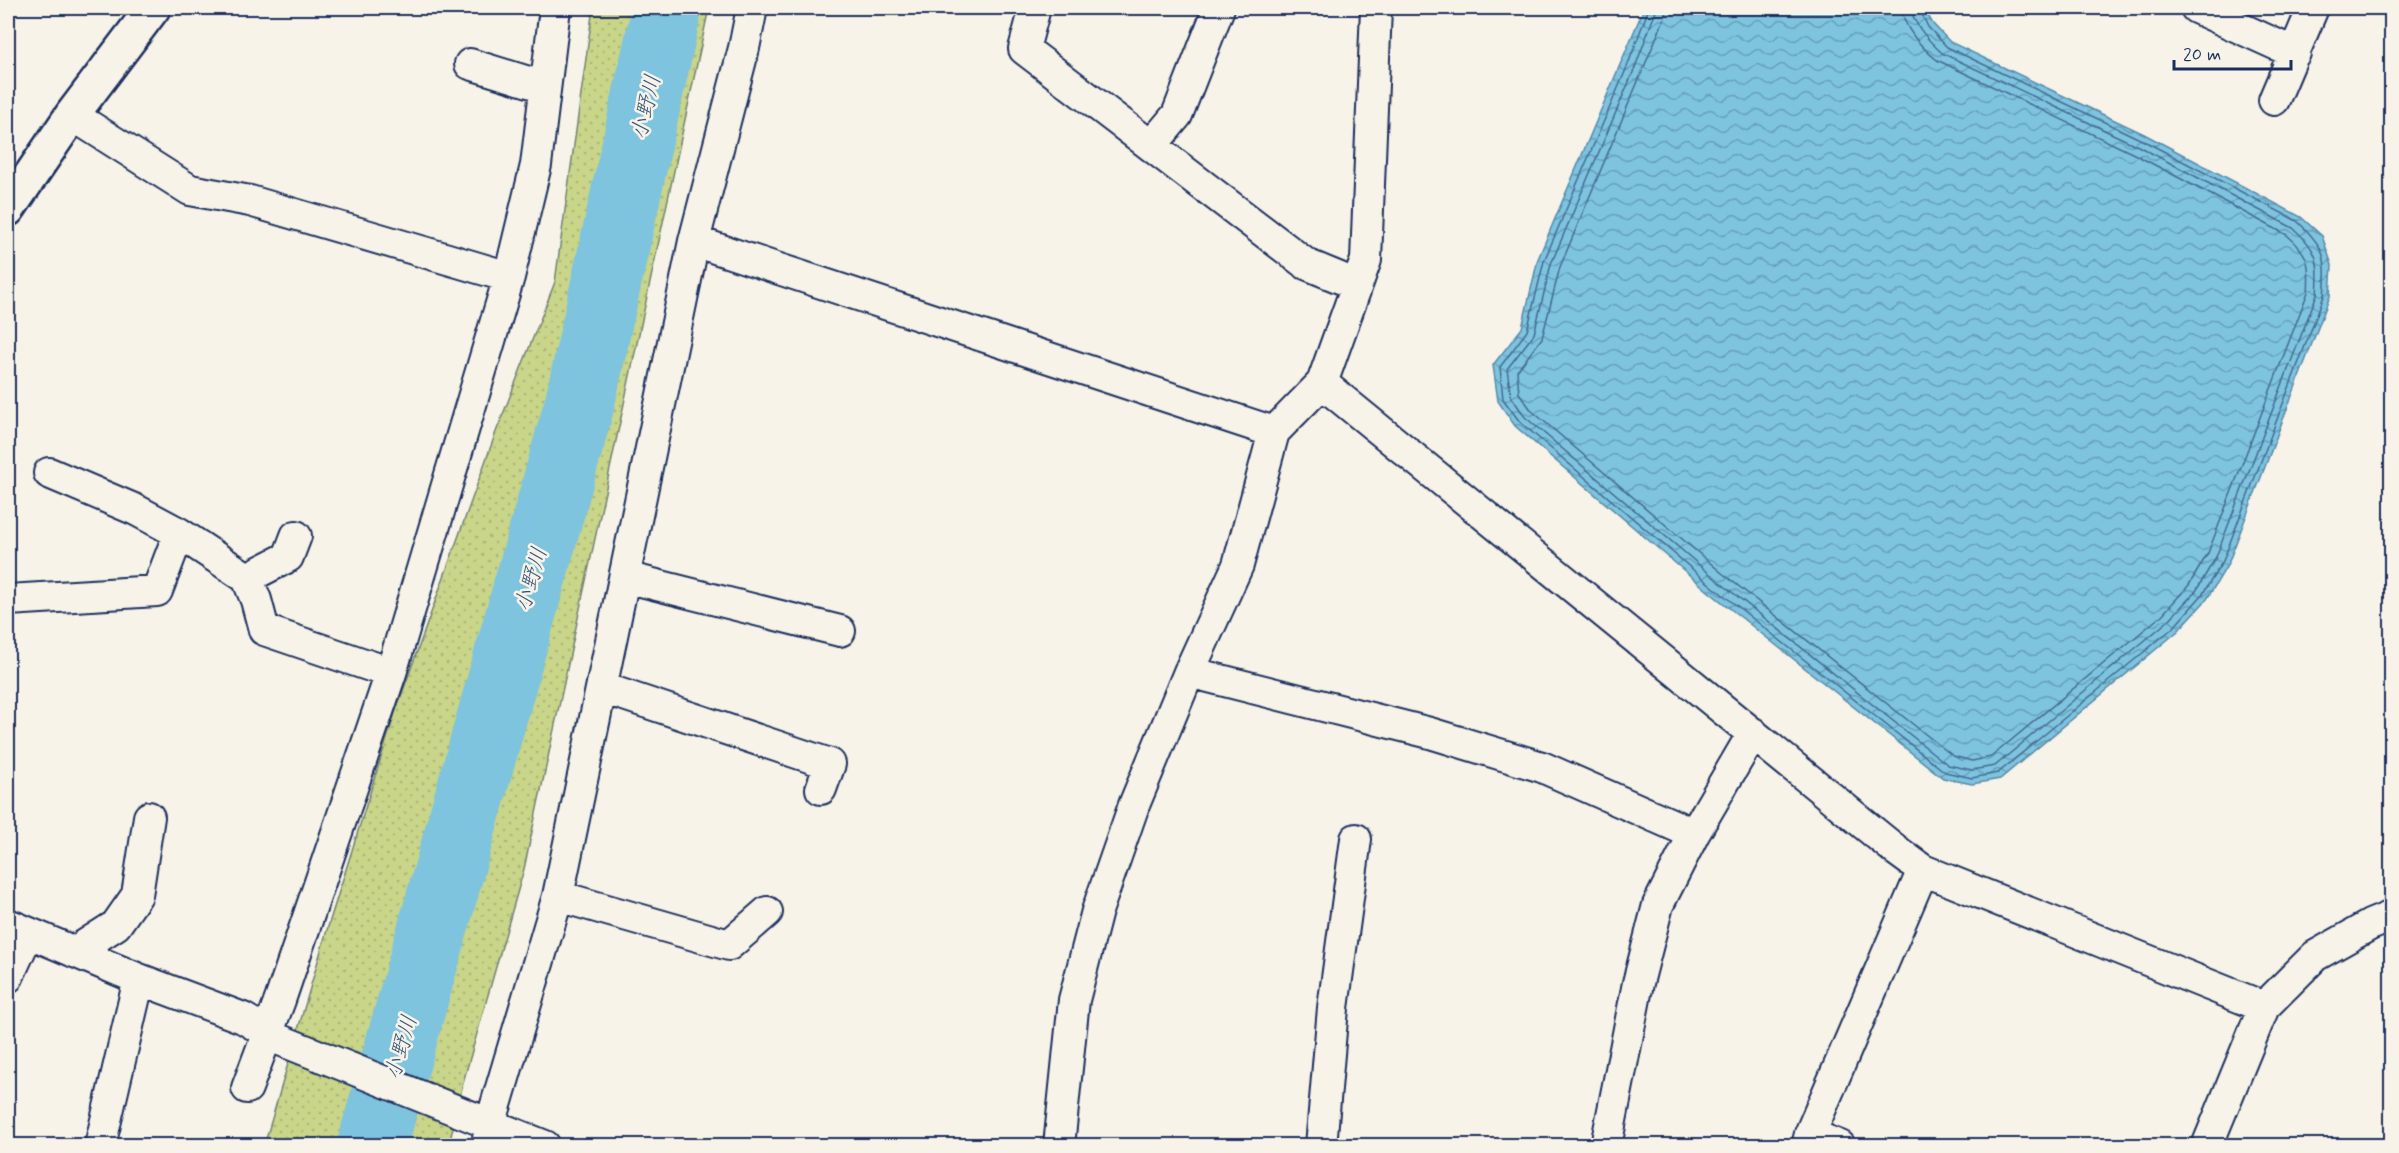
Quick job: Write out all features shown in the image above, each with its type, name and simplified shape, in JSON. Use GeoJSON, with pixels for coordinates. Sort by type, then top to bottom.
{"type":"FeatureCollection","features":[{"type":"Feature","properties":{"kind":"main road"},"geometry":{"type":"LineString","coordinates":[[9,204],[72,115],[153,8]]}},
{"type":"Feature","properties":{"kind":"street"},"geometry":{"type":"LineString","coordinates":[[247,1088],[274,1037],[391,673],[509,277],[536,165],[555,8]]}},
{"type":"Feature","properties":{"kind":"street"},"geometry":{"type":"LineString","coordinates":[[484,1130],[558,896],[694,241],[744,48],[752,8]]}},
{"type":"Feature","properties":{"kind":"street"},"geometry":{"type":"LineString","coordinates":[[1035,8],[1024,50],[1306,264],[1357,285]]}},
{"type":"Feature","properties":{"kind":"street"},"geometry":{"type":"LineString","coordinates":[[1151,146],[1177,115],[1219,8]]}},
{"type":"Feature","properties":{"kind":"street"},"geometry":{"type":"LineString","coordinates":[[1059,1146],[1074,1000],[1097,911],[1134,805],[1189,672],[1238,565],[1274,432],[1322,383],[1366,260],[1373,8]]}},
{"type":"Feature","properties":{"kind":"street"},"geometry":{"type":"LineString","coordinates":[[2196,8],[2295,53]]}},
{"type":"Feature","properties":{"kind":"street"},"geometry":{"type":"LineString","coordinates":[[2274,100],[2313,8]]}},
{"type":"Feature","properties":{"kind":"street"},"geometry":{"type":"LineString","coordinates":[[470,64],[545,87]]}},
{"type":"Feature","properties":{"kind":"street"},"geometry":{"type":"LineString","coordinates":[[72,115],[190,190],[250,201],[509,277]]}},
{"type":"Feature","properties":{"kind":"street"},"geometry":{"type":"LineString","coordinates":[[694,241],[1274,432]]}},
{"type":"Feature","properties":{"kind":"street"},"geometry":{"type":"LineString","coordinates":[[1322,383],[1923,870],[2264,1007]]}},
{"type":"Feature","properties":{"kind":"street"},"geometry":{"type":"LineString","coordinates":[[49,473],[136,510],[180,533],[247,578],[264,630],[391,673]]}},
{"type":"Feature","properties":{"kind":"street"},"geometry":{"type":"LineString","coordinates":[[8,600],[157,591],[180,533]]}},
{"type":"Feature","properties":{"kind":"street"},"geometry":{"type":"LineString","coordinates":[[247,578],[288,557],[296,536]]}},
{"type":"Feature","properties":{"kind":"street"},"geometry":{"type":"LineString","coordinates":[[625,577],[840,631]]}},
{"type":"Feature","properties":{"kind":"street"},"geometry":{"type":"LineString","coordinates":[[1189,672],[1430,733],[1542,767],[1694,834]]}},
{"type":"Feature","properties":{"kind":"street"},"geometry":{"type":"LineString","coordinates":[[603,688],[830,764],[821,789]]}},
{"type":"Feature","properties":{"kind":"street"},"geometry":{"type":"LineString","coordinates":[[1606,1146],[1638,983],[1658,905],[1694,834],[1753,733]]}},
{"type":"Feature","properties":{"kind":"street"},"geometry":{"type":"LineString","coordinates":[[74,952],[116,925],[137,895],[149,817]]}},
{"type":"Feature","properties":{"kind":"street"},"geometry":{"type":"LineString","coordinates":[[1321,1146],[1333,1008],[1356,839]]}},
{"type":"Feature","properties":{"kind":"street"},"geometry":{"type":"LineString","coordinates":[[1840,1146],[1809,1140],[1923,870]]}},
{"type":"Feature","properties":{"kind":"street"},"geometry":{"type":"LineString","coordinates":[[558,896],[729,945],[767,912]]}},
{"type":"Feature","properties":{"kind":"street"},"geometry":{"type":"LineString","coordinates":[[2207,1146],[2264,1007],[2315,956],[2370,925],[2391,916]]}},
{"type":"Feature","properties":{"kind":"street"},"geometry":{"type":"LineString","coordinates":[[8,977],[18,929],[139,979],[243,1018],[274,1037],[484,1130],[545,1146]]}},
{"type":"Feature","properties":{"kind":"street"},"geometry":{"type":"LineString","coordinates":[[100,1146],[139,979]]}},
{"type":"Feature","properties":{"kind":"green space"},"geometry":{"type":"Polygon","coordinates":[[[593,8],[709,8],[524,869],[464,1079],[449,1145],[264,1146],[327,930],[395,713],[496,432],[555,282],[593,8]]]}},
{"type":"Feature","properties":{"kind":"water"},"geometry":{"type":"Polygon","coordinates":[[[1644,8],[1924,8],[1933,24],[1950,42],[2144,134],[2301,217],[2322,236],[2332,265],[2330,296],[2228,564],[2207,599],[2178,631],[2000,779],[1972,784],[1943,778],[1708,591],[1515,426],[1498,401],[1493,365],[1522,328],[1538,259],[1644,8]]]}},
{"type":"Feature","properties":{"kind":"waterway","name":"小野川"},"geometry":{"type":"LineString","coordinates":[[372,1146],[579,406],[667,8]]}}]}
